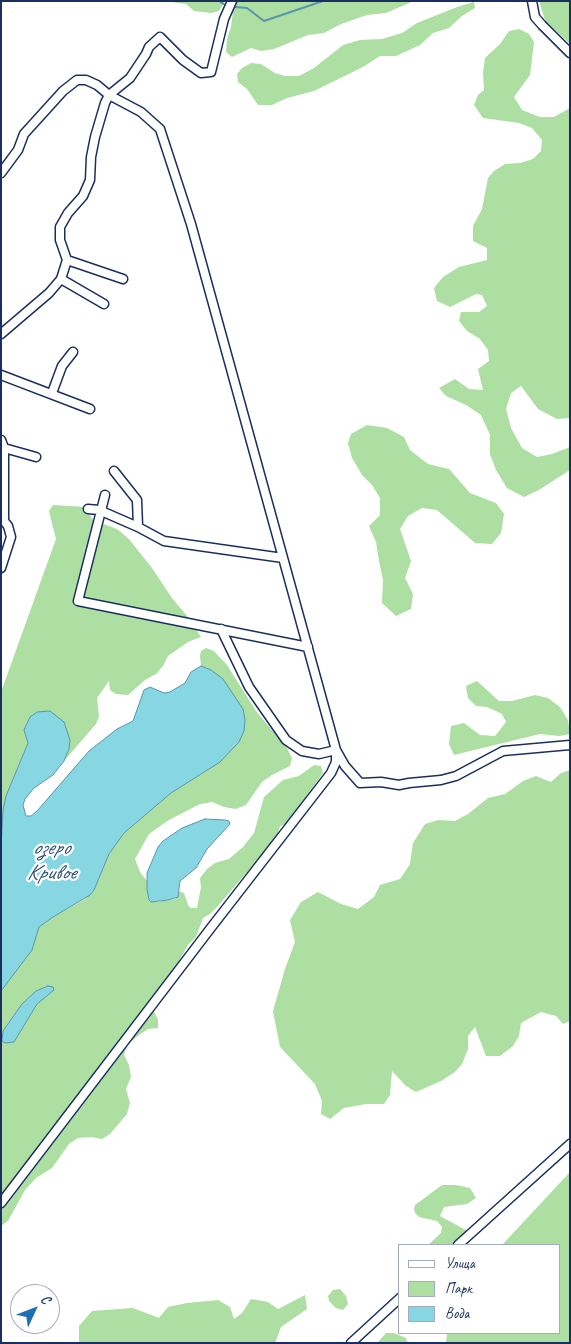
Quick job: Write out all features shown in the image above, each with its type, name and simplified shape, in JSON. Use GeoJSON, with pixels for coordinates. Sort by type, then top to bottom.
{"type":"FeatureCollection","features":[{"type":"Feature","properties":{"kind":"street"},"geometry":{"type":"LineString","coordinates":[[1,334],[49,293],[61,279],[67,260],[60,240],[60,227],[68,213],[83,196],[90,180],[91,156],[95,136],[109,95],[130,78],[149,48],[160,37],[183,60],[201,73],[211,72],[224,19],[232,1]]}},
{"type":"Feature","properties":{"kind":"street"},"geometry":{"type":"LineString","coordinates":[[532,1],[536,16],[542,25],[570,53]]}},
{"type":"Feature","properties":{"kind":"street"},"geometry":{"type":"LineString","coordinates":[[1,172],[18,150],[24,134],[70,84],[77,80],[86,80],[97,85],[109,95],[141,112],[160,129],[186,210],[336,750],[345,766],[360,783],[381,782],[399,786],[409,783],[441,780],[456,776],[503,751],[570,744]]}},
{"type":"Feature","properties":{"kind":"street"},"geometry":{"type":"LineString","coordinates":[[67,260],[122,279]]}},
{"type":"Feature","properties":{"kind":"street"},"geometry":{"type":"LineString","coordinates":[[61,279],[104,304]]}},
{"type":"Feature","properties":{"kind":"street"},"geometry":{"type":"LineString","coordinates":[[52,394],[62,366],[74,352]]}},
{"type":"Feature","properties":{"kind":"street"},"geometry":{"type":"LineString","coordinates":[[1,375],[90,409]]}},
{"type":"Feature","properties":{"kind":"street"},"geometry":{"type":"LineString","coordinates":[[1,568],[11,538],[4,525],[2,444],[36,457]]}},
{"type":"Feature","properties":{"kind":"street"},"geometry":{"type":"LineString","coordinates":[[114,471],[137,500],[138,527]]}},
{"type":"Feature","properties":{"kind":"street"},"geometry":{"type":"LineString","coordinates":[[104,495],[78,601],[308,647]]}},
{"type":"Feature","properties":{"kind":"street"},"geometry":{"type":"LineString","coordinates":[[88,509],[101,510],[164,541],[283,558]]}},
{"type":"Feature","properties":{"kind":"street"},"geometry":{"type":"LineString","coordinates":[[221,630],[249,687],[286,740],[302,751],[319,754],[336,750]]}},
{"type":"Feature","properties":{"kind":"street"},"geometry":{"type":"LineString","coordinates":[[1,1203],[331,773],[336,762],[336,750]]}},
{"type":"Feature","properties":{"kind":"street"},"geometry":{"type":"LineString","coordinates":[[459,1244],[570,1144]]}},
{"type":"Feature","properties":{"kind":"street"},"geometry":{"type":"LineString","coordinates":[[351,1343],[398,1300]]}},
{"type":"Feature","properties":{"kind":"green space"},"geometry":{"type":"Polygon","coordinates":[[[163,1],[225,1],[219,11],[211,13],[194,11],[186,4],[163,1]]]}},
{"type":"Feature","properties":{"kind":"green space"},"geometry":{"type":"Polygon","coordinates":[[[237,1],[414,1],[386,13],[367,15],[341,24],[324,33],[308,35],[274,49],[261,51],[251,48],[232,57],[226,52],[227,39],[237,1]]]}},
{"type":"Feature","properties":{"kind":"green space"},"geometry":{"type":"Polygon","coordinates":[[[539,1],[570,1],[570,44],[545,20],[539,1]]]}},
{"type":"Feature","properties":{"kind":"green space"},"geometry":{"type":"Polygon","coordinates":[[[474,2],[475,8],[462,16],[449,28],[433,33],[420,45],[396,56],[380,56],[363,67],[314,91],[287,98],[272,105],[258,105],[247,89],[238,82],[237,74],[242,68],[251,63],[261,64],[275,73],[285,76],[299,76],[314,68],[343,45],[360,40],[382,39],[402,33],[417,23],[474,2]]]}},
{"type":"Feature","properties":{"kind":"green space"},"geometry":{"type":"Polygon","coordinates":[[[519,29],[529,34],[534,42],[530,75],[514,97],[522,110],[540,117],[554,117],[570,108],[570,418],[557,419],[538,409],[521,386],[511,393],[506,409],[511,428],[522,448],[537,457],[570,447],[570,470],[539,490],[524,497],[507,488],[496,470],[490,454],[490,435],[481,415],[466,405],[446,396],[439,388],[455,379],[469,389],[483,390],[478,369],[489,361],[488,350],[480,339],[467,331],[459,321],[461,312],[479,312],[487,306],[482,295],[476,294],[450,307],[437,301],[434,288],[443,277],[459,267],[487,260],[487,248],[473,241],[473,226],[482,209],[488,178],[494,171],[505,164],[520,163],[533,159],[541,151],[542,140],[532,128],[519,123],[483,118],[474,105],[478,95],[484,90],[483,73],[485,58],[500,44],[509,31],[519,29]]]}},
{"type":"Feature","properties":{"kind":"green space"},"geometry":{"type":"Polygon","coordinates":[[[367,425],[387,428],[404,437],[410,450],[428,464],[449,469],[470,493],[496,503],[504,514],[501,533],[492,544],[475,543],[437,510],[422,508],[408,516],[400,529],[411,561],[405,578],[413,594],[411,609],[396,616],[382,603],[383,580],[376,542],[369,526],[380,515],[380,498],[372,485],[362,475],[352,458],[348,443],[351,434],[367,425]]]}},
{"type":"Feature","properties":{"kind":"green space"},"geometry":{"type":"Polygon","coordinates":[[[53,505],[85,507],[93,520],[117,529],[129,539],[201,637],[188,642],[168,656],[156,674],[145,680],[128,695],[116,694],[110,690],[109,681],[97,698],[99,716],[96,724],[64,761],[69,749],[24,730],[28,743],[6,796],[1,848],[1,692],[56,539],[49,511],[53,505]]]}},
{"type":"Feature","properties":{"kind":"green space"},"geometry":{"type":"Polygon","coordinates":[[[206,648],[214,651],[227,665],[256,711],[287,748],[292,758],[290,766],[262,782],[246,805],[236,809],[212,802],[200,804],[169,820],[149,834],[135,859],[140,872],[147,881],[149,901],[156,902],[175,899],[179,895],[179,891],[184,893],[191,908],[197,908],[201,887],[200,878],[215,863],[229,859],[243,847],[254,833],[264,797],[283,780],[299,776],[314,765],[321,766],[323,773],[286,824],[280,826],[277,837],[217,907],[203,918],[196,937],[188,945],[172,973],[157,992],[153,1009],[158,1020],[158,1028],[148,1029],[139,1035],[127,1045],[124,1055],[129,1065],[131,1077],[126,1089],[130,1103],[127,1114],[110,1134],[102,1139],[91,1137],[78,1138],[69,1144],[52,1168],[36,1178],[25,1190],[8,1221],[1,1226],[1,991],[32,950],[39,927],[85,899],[102,871],[109,854],[124,833],[171,793],[206,771],[211,670],[201,666],[201,651],[206,648]],[[48,986],[36,991],[22,1004],[3,1031],[2,1041],[5,1043],[14,1042],[37,1004],[54,990],[48,986]]]}},
{"type":"Feature","properties":{"kind":"green space"},"geometry":{"type":"Polygon","coordinates":[[[477,681],[499,701],[512,701],[535,695],[548,698],[560,707],[568,720],[570,734],[559,736],[540,734],[454,755],[449,744],[451,726],[464,723],[480,735],[495,736],[506,722],[502,714],[487,707],[476,706],[468,698],[466,686],[477,681]]]}},
{"type":"Feature","properties":{"kind":"green space"},"geometry":{"type":"Polygon","coordinates":[[[570,770],[570,1021],[563,1024],[556,1016],[541,1012],[521,1023],[519,1036],[513,1046],[500,1056],[486,1056],[475,1027],[468,1036],[468,1049],[462,1064],[455,1072],[441,1081],[416,1092],[406,1086],[392,1071],[390,1095],[384,1104],[366,1104],[344,1108],[330,1119],[321,1114],[322,1101],[315,1084],[280,1047],[273,1011],[295,942],[290,920],[301,902],[318,892],[341,904],[358,909],[374,897],[380,885],[400,879],[410,864],[413,843],[425,824],[438,820],[455,821],[468,814],[488,798],[505,794],[523,781],[536,776],[551,782],[561,773],[570,770]]]}},
{"type":"Feature","properties":{"kind":"green space"},"geometry":{"type":"Polygon","coordinates":[[[570,1172],[570,1343],[446,1343],[447,1334],[561,1334],[561,1244],[503,1244],[570,1172]]]}},
{"type":"Feature","properties":{"kind":"green space"},"geometry":{"type":"Polygon","coordinates":[[[442,1185],[470,1188],[476,1198],[467,1204],[444,1207],[440,1216],[466,1230],[469,1241],[467,1244],[429,1244],[441,1233],[442,1227],[437,1221],[419,1217],[415,1213],[415,1205],[442,1185]]]}},
{"type":"Feature","properties":{"kind":"green space"},"geometry":{"type":"Polygon","coordinates":[[[340,1289],[346,1296],[348,1304],[343,1310],[336,1308],[329,1301],[328,1296],[333,1290],[340,1289]]]}},
{"type":"Feature","properties":{"kind":"green space"},"geometry":{"type":"Polygon","coordinates":[[[305,1295],[307,1309],[281,1327],[275,1343],[79,1343],[79,1326],[92,1311],[133,1308],[159,1318],[168,1307],[218,1300],[230,1307],[234,1319],[242,1313],[251,1299],[268,1302],[278,1309],[305,1295]]]}},
{"type":"Feature","properties":{"kind":"green space"},"geometry":{"type":"Polygon","coordinates":[[[386,1333],[394,1333],[406,1338],[408,1343],[377,1343],[386,1333]]]}},
{"type":"Feature","properties":{"kind":"water","name":"озеро Кривое"},"geometry":{"type":"Polygon","coordinates":[[[201,666],[211,670],[223,679],[243,709],[244,731],[239,742],[220,762],[171,793],[124,833],[109,854],[94,890],[90,895],[39,927],[32,950],[1,991],[1,848],[3,810],[6,796],[28,743],[24,730],[30,717],[37,712],[50,711],[64,722],[70,740],[69,749],[64,761],[53,775],[34,788],[25,799],[23,805],[26,816],[31,816],[37,811],[89,751],[117,729],[133,721],[144,690],[150,687],[164,693],[170,692],[185,683],[191,672],[201,666]]]}},
{"type":"Feature","properties":{"kind":"water"},"geometry":{"type":"Polygon","coordinates":[[[205,819],[225,820],[229,821],[230,824],[207,849],[196,868],[180,881],[178,897],[151,902],[147,889],[147,873],[158,847],[163,841],[182,828],[205,819]]]}},
{"type":"Feature","properties":{"kind":"water"},"geometry":{"type":"Polygon","coordinates":[[[48,986],[53,987],[54,990],[37,1004],[14,1042],[5,1043],[2,1041],[3,1031],[22,1004],[36,991],[48,986]]]}},
{"type":"Feature","properties":{"kind":"waterway"},"geometry":{"type":"LineString","coordinates":[[219,1],[225,5]]}},
{"type":"Feature","properties":{"kind":"waterway"},"geometry":{"type":"LineString","coordinates":[[235,7],[247,8],[264,21],[323,1]]}}]}
